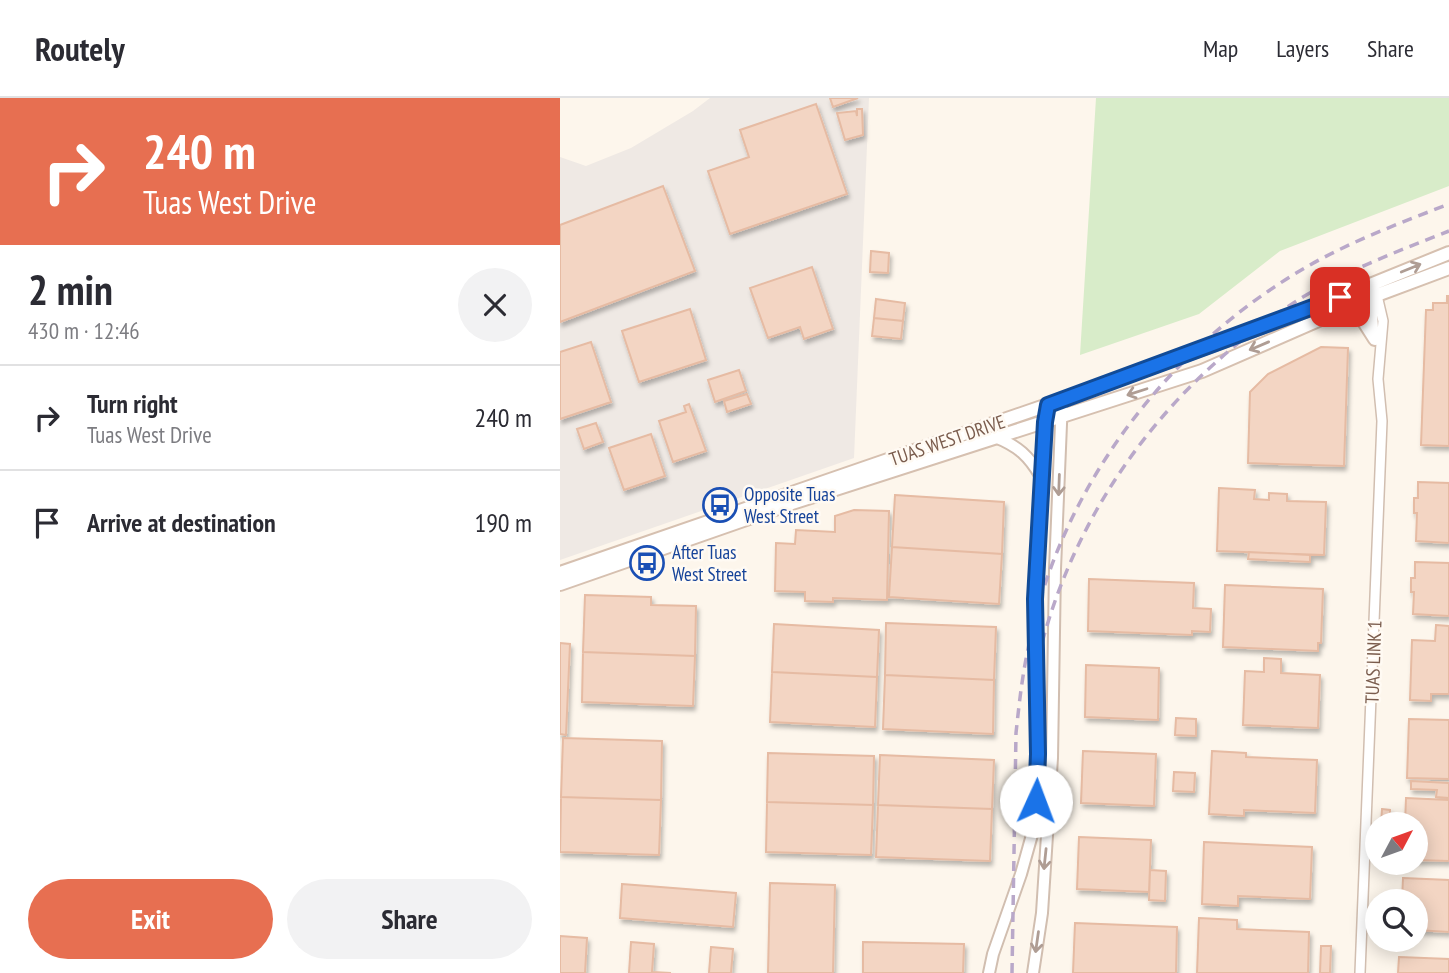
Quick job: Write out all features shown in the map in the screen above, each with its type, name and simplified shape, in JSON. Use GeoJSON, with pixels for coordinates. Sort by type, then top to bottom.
{"type":"FeatureCollection","features":[{"type":"Feature","properties":{"kind":"main road","name":"TUAS WEST DRIVE"},"geometry":{"type":"LineString","coordinates":[[560,573],[1202,372],[1345,310],[1371,291],[1449,253]]}},
{"type":"Feature","properties":{"kind":"main road","name":"TUAS WEST DRIVE"},"geometry":{"type":"LineString","coordinates":[[560,584],[1062,400],[1371,291],[1449,268]]}},
{"type":"Feature","properties":{"kind":"main road"},"geometry":{"type":"LineString","coordinates":[[1345,310],[1361,317],[1377,346]]}},
{"type":"Feature","properties":{"kind":"street","name":"TUAS LINK 1"},"geometry":{"type":"LineString","coordinates":[[1360,973],[1382,421],[1371,291]]}},
{"type":"Feature","properties":{"kind":"street"},"geometry":{"type":"LineString","coordinates":[[1033,973],[1042,913],[1052,758],[1055,569],[1062,400]]}},
{"type":"Feature","properties":{"kind":"street"},"geometry":{"type":"LineString","coordinates":[[989,973],[1035,824],[1038,754],[1035,599],[1041,477],[1048,405]]}},
{"type":"Feature","properties":{"kind":"street"},"geometry":{"type":"LineString","coordinates":[[995,437],[1022,450],[1041,477]]}},
{"type":"Feature","properties":{"kind":"shaded area"},"geometry":{"type":"Polygon","coordinates":[[[710,98],[869,98],[854,458],[560,560],[560,157],[586,166],[631,148],[710,98]]]}},
{"type":"Feature","properties":{"kind":"green space"},"geometry":{"type":"Polygon","coordinates":[[[1096,98],[1449,98],[1449,186],[1280,251],[1199,314],[1080,355],[1096,98]]]}},
{"type":"Feature","properties":{"kind":"building"},"geometry":{"type":"Polygon","coordinates":[[[830,98],[858,98],[833,107],[830,98]]]}},
{"type":"Feature","properties":{"kind":"building"},"geometry":{"type":"Polygon","coordinates":[[[816,104],[847,194],[730,234],[708,171],[749,157],[740,130],[816,104]]]}},
{"type":"Feature","properties":{"kind":"building"},"geometry":{"type":"Polygon","coordinates":[[[857,109],[862,109],[863,135],[845,140],[837,113],[856,111],[857,116],[857,109]]]}},
{"type":"Feature","properties":{"kind":"building"},"geometry":{"type":"Polygon","coordinates":[[[663,186],[695,271],[560,322],[560,225],[663,186]]]}},
{"type":"Feature","properties":{"kind":"building"},"geometry":{"type":"Polygon","coordinates":[[[871,251],[889,253],[888,273],[870,272],[871,251]]]}},
{"type":"Feature","properties":{"kind":"building"},"geometry":{"type":"Polygon","coordinates":[[[812,267],[833,329],[804,339],[800,327],[768,338],[750,288],[812,267]]]}},
{"type":"Feature","properties":{"kind":"building"},"geometry":{"type":"Polygon","coordinates":[[[1447,296],[1449,446],[1421,445],[1426,310],[1433,310],[1433,303],[1447,303],[1447,296]]]}},
{"type":"Feature","properties":{"kind":"building"},"geometry":{"type":"Polygon","coordinates":[[[876,299],[905,303],[903,321],[874,318],[876,299]]]}},
{"type":"Feature","properties":{"kind":"building"},"geometry":{"type":"Polygon","coordinates":[[[690,309],[706,360],[639,382],[622,331],[690,309]]]}},
{"type":"Feature","properties":{"kind":"building"},"geometry":{"type":"Polygon","coordinates":[[[874,318],[903,321],[901,339],[872,336],[874,318]]]}},
{"type":"Feature","properties":{"kind":"building"},"geometry":{"type":"Polygon","coordinates":[[[591,342],[611,402],[560,419],[560,352],[591,342]]]}},
{"type":"Feature","properties":{"kind":"building"},"geometry":{"type":"Polygon","coordinates":[[[1321,347],[1348,348],[1344,466],[1248,463],[1250,392],[1268,374],[1321,347]]]}},
{"type":"Feature","properties":{"kind":"building"},"geometry":{"type":"Polygon","coordinates":[[[739,370],[746,391],[715,402],[708,380],[739,370]]]}},
{"type":"Feature","properties":{"kind":"building"},"geometry":{"type":"Polygon","coordinates":[[[747,394],[751,404],[727,412],[724,401],[747,394]]]}},
{"type":"Feature","properties":{"kind":"building"},"geometry":{"type":"Polygon","coordinates":[[[689,404],[706,451],[673,462],[659,421],[686,412],[684,406],[689,404]]]}},
{"type":"Feature","properties":{"kind":"building"},"geometry":{"type":"Polygon","coordinates":[[[596,423],[603,442],[584,449],[577,429],[596,423]]]}},
{"type":"Feature","properties":{"kind":"building"},"geometry":{"type":"Polygon","coordinates":[[[651,434],[665,476],[624,490],[609,448],[651,434]]]}},
{"type":"Feature","properties":{"kind":"building"},"geometry":{"type":"Polygon","coordinates":[[[1418,482],[1449,483],[1449,543],[1416,541],[1417,513],[1414,513],[1414,498],[1418,498],[1418,482]]]}},
{"type":"Feature","properties":{"kind":"building"},"geometry":{"type":"Polygon","coordinates":[[[1219,488],[1255,490],[1254,499],[1269,500],[1269,493],[1287,494],[1287,501],[1326,502],[1324,555],[1217,551],[1219,488]]]}},
{"type":"Feature","properties":{"kind":"building"},"geometry":{"type":"Polygon","coordinates":[[[895,495],[1004,502],[1002,554],[892,547],[895,495]]]}},
{"type":"Feature","properties":{"kind":"building"},"geometry":{"type":"Polygon","coordinates":[[[854,510],[889,511],[887,600],[833,598],[833,602],[805,601],[805,592],[775,591],[776,543],[795,544],[796,530],[835,532],[835,516],[854,510]]]}},
{"type":"Feature","properties":{"kind":"building"},"geometry":{"type":"Polygon","coordinates":[[[892,547],[1002,554],[999,604],[889,597],[892,547]]]}},
{"type":"Feature","properties":{"kind":"building"},"geometry":{"type":"Polygon","coordinates":[[[1249,552],[1310,555],[1310,562],[1248,559],[1249,552]]]}},
{"type":"Feature","properties":{"kind":"building"},"geometry":{"type":"Polygon","coordinates":[[[1415,562],[1449,563],[1449,616],[1413,614],[1414,592],[1411,592],[1411,578],[1415,578],[1415,562]]]}},
{"type":"Feature","properties":{"kind":"building"},"geometry":{"type":"Polygon","coordinates":[[[1089,579],[1194,583],[1193,608],[1211,609],[1210,632],[1192,631],[1192,635],[1088,631],[1089,579]]]}},
{"type":"Feature","properties":{"kind":"building"},"geometry":{"type":"Polygon","coordinates":[[[1225,585],[1323,589],[1321,643],[1318,643],[1318,651],[1223,647],[1225,585]]]}},
{"type":"Feature","properties":{"kind":"building"},"geometry":{"type":"Polygon","coordinates":[[[585,595],[651,597],[651,605],[696,606],[695,656],[583,652],[585,595]]]}},
{"type":"Feature","properties":{"kind":"building"},"geometry":{"type":"Polygon","coordinates":[[[886,623],[996,627],[994,680],[885,675],[886,623]]]}},
{"type":"Feature","properties":{"kind":"building"},"geometry":{"type":"Polygon","coordinates":[[[774,624],[879,630],[877,677],[772,672],[774,624]]]}},
{"type":"Feature","properties":{"kind":"building"},"geometry":{"type":"Polygon","coordinates":[[[1436,625],[1449,626],[1449,694],[1431,694],[1431,701],[1410,700],[1412,640],[1435,641],[1436,625]]]}},
{"type":"Feature","properties":{"kind":"building"},"geometry":{"type":"Polygon","coordinates":[[[560,643],[570,644],[566,735],[560,734],[560,643]]]}},
{"type":"Feature","properties":{"kind":"building"},"geometry":{"type":"Polygon","coordinates":[[[583,652],[695,656],[693,706],[582,702],[583,652]]]}},
{"type":"Feature","properties":{"kind":"building"},"geometry":{"type":"Polygon","coordinates":[[[1264,658],[1281,659],[1281,673],[1320,675],[1318,728],[1243,725],[1245,671],[1264,672],[1264,658]]]}},
{"type":"Feature","properties":{"kind":"building"},"geometry":{"type":"Polygon","coordinates":[[[1086,665],[1159,668],[1158,720],[1085,717],[1086,665]]]}},
{"type":"Feature","properties":{"kind":"building"},"geometry":{"type":"Polygon","coordinates":[[[772,672],[877,677],[875,727],[770,722],[772,672]]]}},
{"type":"Feature","properties":{"kind":"building"},"geometry":{"type":"Polygon","coordinates":[[[885,675],[994,680],[993,734],[883,729],[885,675]]]}},
{"type":"Feature","properties":{"kind":"building"},"geometry":{"type":"Polygon","coordinates":[[[1176,718],[1196,719],[1196,736],[1175,735],[1176,718]]]}},
{"type":"Feature","properties":{"kind":"building"},"geometry":{"type":"Polygon","coordinates":[[[1409,719],[1449,720],[1449,779],[1407,778],[1409,719]]]}},
{"type":"Feature","properties":{"kind":"building"},"geometry":{"type":"Polygon","coordinates":[[[563,738],[662,741],[661,800],[561,797],[563,738]]]}},
{"type":"Feature","properties":{"kind":"building"},"geometry":{"type":"Polygon","coordinates":[[[1083,751],[1156,754],[1154,806],[1081,803],[1083,751]]]}},
{"type":"Feature","properties":{"kind":"building"},"geometry":{"type":"Polygon","coordinates":[[[1212,751],[1246,753],[1246,757],[1317,760],[1315,813],[1244,810],[1244,816],[1209,814],[1212,751]]]}},
{"type":"Feature","properties":{"kind":"building"},"geometry":{"type":"Polygon","coordinates":[[[768,753],[874,756],[873,805],[767,802],[768,753]]]}},
{"type":"Feature","properties":{"kind":"building"},"geometry":{"type":"Polygon","coordinates":[[[880,755],[994,760],[992,809],[878,805],[880,755]]]}},
{"type":"Feature","properties":{"kind":"building"},"geometry":{"type":"Polygon","coordinates":[[[1174,772],[1195,773],[1194,792],[1173,791],[1174,772]]]}},
{"type":"Feature","properties":{"kind":"building"},"geometry":{"type":"Polygon","coordinates":[[[1411,781],[1449,783],[1449,798],[1436,797],[1437,790],[1411,789],[1411,781]]]}},
{"type":"Feature","properties":{"kind":"building"},"geometry":{"type":"Polygon","coordinates":[[[561,797],[661,800],[659,855],[560,852],[561,797]]]}},
{"type":"Feature","properties":{"kind":"building"},"geometry":{"type":"Polygon","coordinates":[[[1406,798],[1449,800],[1449,861],[1428,860],[1428,812],[1405,812],[1406,798]]]}},
{"type":"Feature","properties":{"kind":"building"},"geometry":{"type":"Polygon","coordinates":[[[767,802],[873,805],[871,855],[766,852],[767,802]]]}},
{"type":"Feature","properties":{"kind":"building"},"geometry":{"type":"Polygon","coordinates":[[[878,805],[992,809],[990,861],[876,857],[878,805]]]}},
{"type":"Feature","properties":{"kind":"building"},"geometry":{"type":"Polygon","coordinates":[[[1079,837],[1151,840],[1149,892],[1077,889],[1079,837]]]}},
{"type":"Feature","properties":{"kind":"building"},"geometry":{"type":"Polygon","coordinates":[[[1204,842],[1312,847],[1310,899],[1238,896],[1238,906],[1202,904],[1204,842]]]}},
{"type":"Feature","properties":{"kind":"building"},"geometry":{"type":"Polygon","coordinates":[[[1150,870],[1166,871],[1165,901],[1149,900],[1150,870]]]}},
{"type":"Feature","properties":{"kind":"building"},"geometry":{"type":"Polygon","coordinates":[[[1403,878],[1449,880],[1449,932],[1428,931],[1428,889],[1403,889],[1403,878]]]}},
{"type":"Feature","properties":{"kind":"building"},"geometry":{"type":"Polygon","coordinates":[[[770,883],[835,885],[833,973],[768,973],[770,883]]]}},
{"type":"Feature","properties":{"kind":"building"},"geometry":{"type":"Polygon","coordinates":[[[622,884],[736,893],[733,927],[620,918],[622,884]]]}},
{"type":"Feature","properties":{"kind":"building"},"geometry":{"type":"Polygon","coordinates":[[[1199,918],[1237,920],[1237,929],[1309,932],[1308,973],[1197,973],[1199,918]]]}},
{"type":"Feature","properties":{"kind":"building"},"geometry":{"type":"Polygon","coordinates":[[[1075,923],[1177,927],[1176,973],[1073,973],[1075,923]]]}},
{"type":"Feature","properties":{"kind":"building"},"geometry":{"type":"Polygon","coordinates":[[[560,936],[587,938],[585,973],[560,973],[560,936]]]}},
{"type":"Feature","properties":{"kind":"building"},"geometry":{"type":"Polygon","coordinates":[[[631,942],[654,944],[652,972],[671,973],[629,973],[631,942]]]}},
{"type":"Feature","properties":{"kind":"building"},"geometry":{"type":"Polygon","coordinates":[[[863,942],[964,944],[963,973],[863,973],[863,942]]]}},
{"type":"Feature","properties":{"kind":"building"},"geometry":{"type":"Polygon","coordinates":[[[1321,946],[1331,946],[1330,973],[1320,973],[1321,946]]]}},
{"type":"Feature","properties":{"kind":"building"},"geometry":{"type":"Polygon","coordinates":[[[711,947],[733,949],[731,973],[709,973],[711,947]]]}},
{"type":"Feature","properties":{"kind":"building"},"geometry":{"type":"Polygon","coordinates":[[[1399,957],[1449,959],[1449,973],[1398,973],[1399,957]]]}},
{"type":"Feature","properties":{"kind":"railway"},"geometry":{"type":"LineString","coordinates":[[1012,973],[1016,733],[1024,670],[1043,590],[1065,534],[1092,480],[1125,430],[1164,383],[1206,340],[1253,302],[1338,250],[1449,204]]}},
{"type":"Feature","properties":{"kind":"railway"},"geometry":{"type":"LineString","coordinates":[[1031,692],[1046,630],[1067,571],[1094,515],[1126,463],[1165,414],[1208,370],[1256,329],[1308,294],[1395,252],[1449,231]]}},
{"type":"Feature","properties":{"kind":"place","name":"Opposite Tuas West Street"},"geometry":{"type":"Point","coordinates":[720,505]}},
{"type":"Feature","properties":{"kind":"place","name":"After Tuas West Street"},"geometry":{"type":"Point","coordinates":[647,563]}},
{"type":"Feature","properties":{"kind":"route"},"geometry":{"type":"LineString","coordinates":[[1036,801],[1038,754],[1035,599],[1048,405],[1340,297]]}}]}
